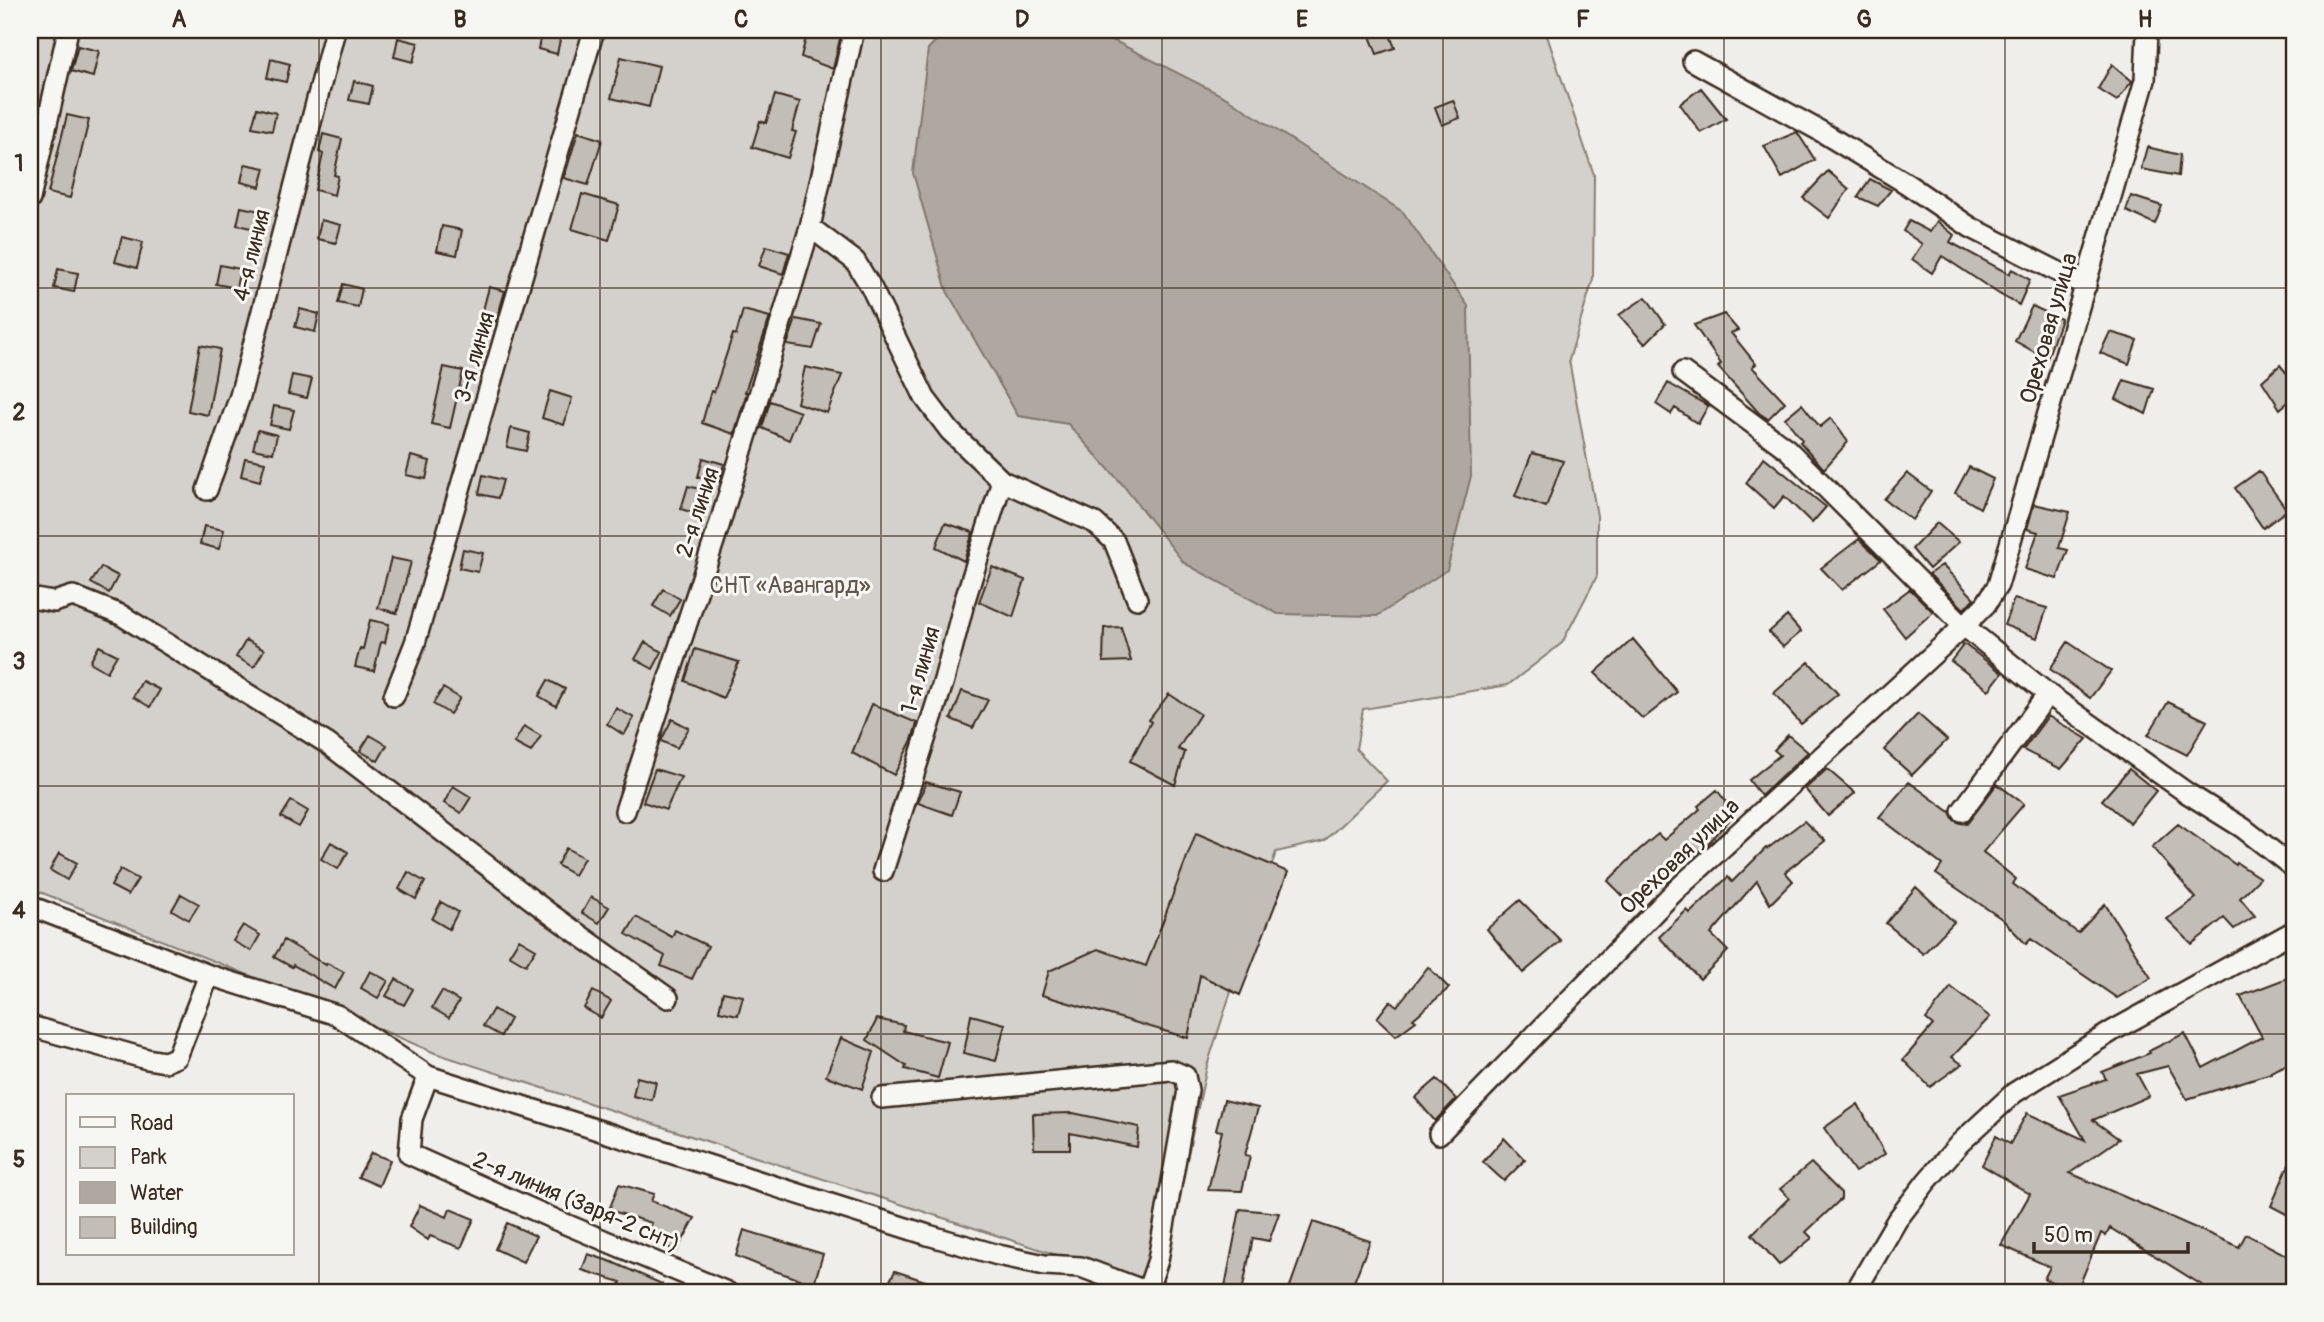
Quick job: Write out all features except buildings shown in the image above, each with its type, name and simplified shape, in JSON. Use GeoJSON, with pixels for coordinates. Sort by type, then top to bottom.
{"type":"FeatureCollection","features":[{"type":"Feature","properties":{"kind":"street"},"geometry":{"type":"LineString","coordinates":[[30,199],[68,30]]}},
{"type":"Feature","properties":{"kind":"street","name":"4-я линия"},"geometry":{"type":"LineString","coordinates":[[207,490],[240,396],[335,30]]}},
{"type":"Feature","properties":{"kind":"street","name":"3-я линия"},"geometry":{"type":"LineString","coordinates":[[394,696],[415,643],[594,30]]}},
{"type":"Feature","properties":{"kind":"street","name":"2-я линия"},"geometry":{"type":"LineString","coordinates":[[625,811],[719,526],[810,227],[854,30]]}},
{"type":"Feature","properties":{"kind":"street","name":"Ореховая улица"},"geometry":{"type":"LineString","coordinates":[[1439,1134],[1674,892],[1986,604],[1998,584],[2145,80],[2147,31]]}},
{"type":"Feature","properties":{"kind":"street"},"geometry":{"type":"LineString","coordinates":[[1693,61],[1822,132],[1907,184],[1970,227],[2086,286]]}},
{"type":"Feature","properties":{"kind":"street"},"geometry":{"type":"LineString","coordinates":[[810,227],[855,261],[872,287],[925,398],[950,431],[1002,481],[1095,523],[1114,541],[1137,599]]}},
{"type":"Feature","properties":{"kind":"street"},"geometry":{"type":"LineString","coordinates":[[1683,372],[1787,449],[1964,626],[2048,694],[2187,793],[2243,828],[2294,868]]}},
{"type":"Feature","properties":{"kind":"street","name":"1-я линия"},"geometry":{"type":"LineString","coordinates":[[883,871],[944,680],[964,603],[1002,481]]}},
{"type":"Feature","properties":{"kind":"street"},"geometry":{"type":"LineString","coordinates":[[30,598],[54,602],[73,596],[121,615],[328,744],[549,914],[668,998]]}},
{"type":"Feature","properties":{"kind":"street"},"geometry":{"type":"LineString","coordinates":[[1962,811],[2048,694]]}},
{"type":"Feature","properties":{"kind":"street"},"geometry":{"type":"LineString","coordinates":[[30,906],[209,975],[337,1015],[428,1076],[928,1235],[1045,1265],[1081,1267],[1147,1292],[1158,1260],[1188,1090],[1185,1076],[1171,1070],[882,1098]]}},
{"type":"Feature","properties":{"kind":"street"},"geometry":{"type":"LineString","coordinates":[[1855,1292],[1897,1220],[1927,1181],[1959,1143],[2014,1093],[2114,1030],[2293,937]]}},
{"type":"Feature","properties":{"kind":"street"},"geometry":{"type":"LineString","coordinates":[[30,1026],[165,1062],[177,1057],[209,975]]}},
{"type":"Feature","properties":{"kind":"street","name":"2-я линия (Заря-2 снт)"},"geometry":{"type":"LineString","coordinates":[[428,1076],[412,1119],[409,1154],[727,1292]]}},
{"type":"Feature","properties":{"kind":"green space","name":"СНТ «Авангард»"},"geometry":{"type":"Polygon","coordinates":[[[30,30],[1545,30],[1594,175],[1593,279],[1569,360],[1597,516],[1597,576],[1562,643],[1508,685],[1363,709],[1356,749],[1387,781],[1324,841],[1276,852],[1207,1066],[1159,1288],[435,1053],[324,1005],[30,888],[30,30]]]}},
{"type":"Feature","properties":{"kind":"water"},"geometry":{"type":"Polygon","coordinates":[[[946,30],[1093,30],[1227,98],[1403,212],[1468,306],[1471,476],[1447,570],[1377,616],[1278,614],[1184,563],[1122,484],[1068,424],[1018,416],[947,291],[913,173],[928,49],[946,30]]]}}]}
